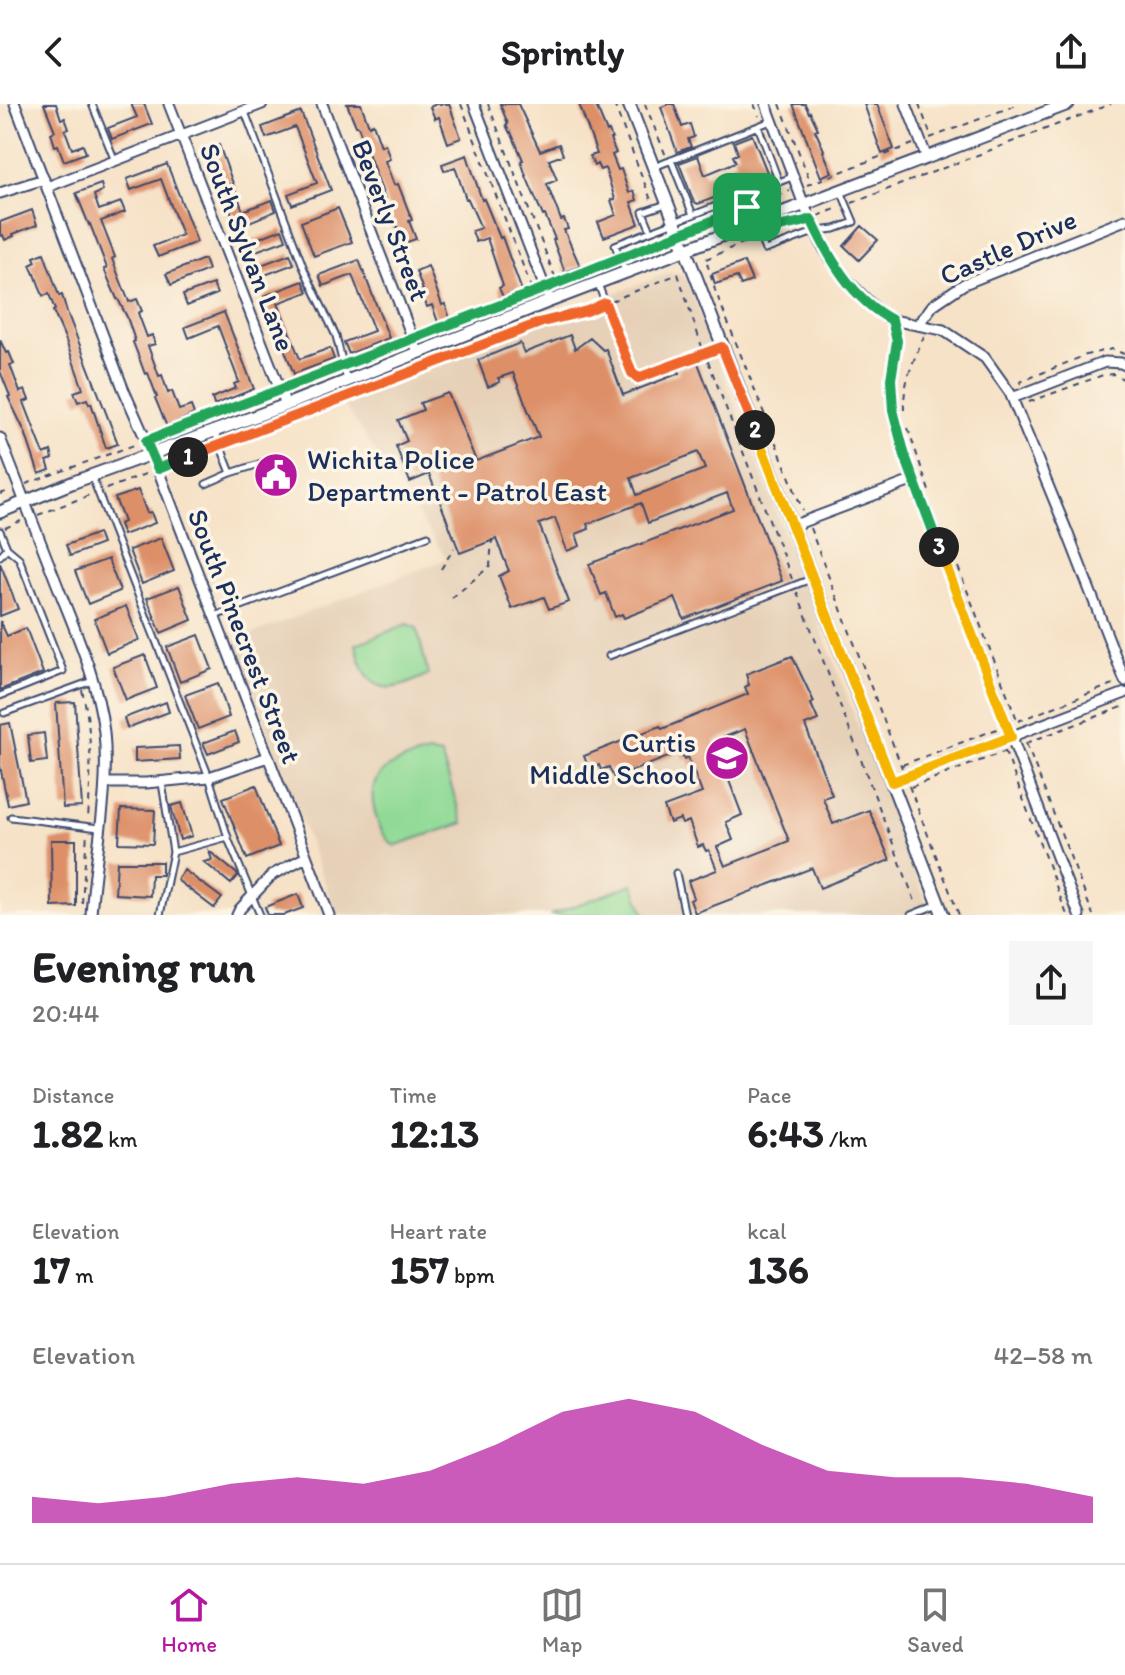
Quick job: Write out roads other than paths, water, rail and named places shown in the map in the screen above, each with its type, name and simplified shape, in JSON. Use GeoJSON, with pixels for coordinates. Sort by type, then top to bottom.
{"type":"FeatureCollection","features":[{"type":"Feature","properties":{"kind":"street","name":"South Pinecrest Street"},"geometry":{"type":"LineString","coordinates":[[15,104],[329,915]]}},
{"type":"Feature","properties":{"kind":"street","name":"South Sylvan Lane"},"geometry":{"type":"LineString","coordinates":[[169,104],[286,405]]}},
{"type":"Feature","properties":{"kind":"street"},"geometry":{"type":"LineString","coordinates":[[0,193],[45,183],[115,161],[262,104]]}},
{"type":"Feature","properties":{"kind":"street","name":"Beverly Street"},"geometry":{"type":"LineString","coordinates":[[322,104],[418,352]]}},
{"type":"Feature","properties":{"kind":"street"},"geometry":{"type":"LineString","coordinates":[[474,104],[550,301]]}},
{"type":"Feature","properties":{"kind":"street"},"geometry":{"type":"LineString","coordinates":[[629,104],[941,909]]}},
{"type":"Feature","properties":{"kind":"street"},"geometry":{"type":"LineString","coordinates":[[766,104],[804,205],[830,258],[843,276],[872,307],[892,320],[943,330],[985,358],[1012,398],[1125,680]]}},
{"type":"Feature","properties":{"kind":"street"},"geometry":{"type":"LineString","coordinates":[[906,104],[927,158]]}},
{"type":"Feature","properties":{"kind":"street"},"geometry":{"type":"LineString","coordinates":[[0,512],[1068,104]]}},
{"type":"Feature","properties":{"kind":"street","name":"Castle Drive"},"geometry":{"type":"LineString","coordinates":[[918,325],[933,305],[964,284],[1125,220]]}},
{"type":"Feature","properties":{"kind":"street"},"geometry":{"type":"LineString","coordinates":[[892,320],[897,341],[891,379],[893,410],[905,456],[1006,725],[1006,738],[1079,915]]}},
{"type":"Feature","properties":{"kind":"street"},"geometry":{"type":"LineString","coordinates":[[1012,398],[1105,362],[1125,365]]}},
{"type":"Feature","properties":{"kind":"street"},"geometry":{"type":"LineString","coordinates":[[0,438],[97,693],[104,733],[105,783],[86,913]]}},
{"type":"Feature","properties":{"kind":"street"},"geometry":{"type":"LineString","coordinates":[[792,526],[914,480]]}},
{"type":"Feature","properties":{"kind":"street"},"geometry":{"type":"LineString","coordinates":[[890,777],[905,777],[1125,693]]}},
{"type":"Feature","properties":{"kind":"street"},"geometry":{"type":"LineString","coordinates":[[105,783],[209,777],[268,757]]}},
{"type":"Feature","properties":{"kind":"street"},"geometry":{"type":"LineString","coordinates":[[237,915],[272,875],[306,857]]}},
{"type":"Feature","properties":{"kind":"lane"},"geometry":{"type":"LineString","coordinates":[[92,104],[115,161]]}},
{"type":"Feature","properties":{"kind":"lane"},"geometry":{"type":"LineString","coordinates":[[245,111],[304,269],[336,336],[347,381]]}},
{"type":"Feature","properties":{"kind":"lane"},"geometry":{"type":"LineString","coordinates":[[653,167],[772,121]]}},
{"type":"Feature","properties":{"kind":"lane"},"geometry":{"type":"LineString","coordinates":[[758,126],[779,182]]}},
{"type":"Feature","properties":{"kind":"lane"},"geometry":{"type":"LineString","coordinates":[[671,160],[693,215]]}},
{"type":"Feature","properties":{"kind":"lane"},"geometry":{"type":"LineString","coordinates":[[625,272],[615,245],[793,177]]}},
{"type":"Feature","properties":{"kind":"lane"},"geometry":{"type":"LineString","coordinates":[[743,196],[765,250],[817,231],[854,222],[841,191]]}},
{"type":"Feature","properties":{"kind":"lane"},"geometry":{"type":"LineString","coordinates":[[651,231],[643,212],[667,203]]}},
{"type":"Feature","properties":{"kind":"lane"},"geometry":{"type":"LineString","coordinates":[[598,283],[632,373],[638,378],[722,347]]}},
{"type":"Feature","properties":{"kind":"lane"},"geometry":{"type":"LineString","coordinates":[[214,431],[231,473]]}},
{"type":"Feature","properties":{"kind":"lane"},"geometry":{"type":"LineString","coordinates":[[206,484],[265,462]]}},
{"type":"Feature","properties":{"kind":"lane"},"geometry":{"type":"LineString","coordinates":[[91,476],[260,915]]}},
{"type":"Feature","properties":{"kind":"lane"},"geometry":{"type":"LineString","coordinates":[[0,530],[7,548],[19,558],[63,671],[0,696]]}},
{"type":"Feature","properties":{"kind":"lane"},"geometry":{"type":"LineString","coordinates":[[214,616],[428,536]]}},
{"type":"Feature","properties":{"kind":"lane"},"geometry":{"type":"LineString","coordinates":[[0,556],[7,548]]}},
{"type":"Feature","properties":{"kind":"lane"},"geometry":{"type":"LineString","coordinates":[[609,656],[812,579]]}},
{"type":"Feature","properties":{"kind":"lane"},"geometry":{"type":"LineString","coordinates":[[4,713],[93,681]]}},
{"type":"Feature","properties":{"kind":"lane"},"geometry":{"type":"LineString","coordinates":[[160,915],[173,852],[161,782]]}},
{"type":"Feature","properties":{"kind":"lane"},"geometry":{"type":"LineString","coordinates":[[11,817],[100,828]]}},
{"type":"Feature","properties":{"kind":"lane"},"geometry":{"type":"LineString","coordinates":[[173,852],[228,837]]}},
{"type":"Feature","properties":{"kind":"lane"},"geometry":{"type":"LineString","coordinates":[[676,873],[685,915]]}},
{"type":"Feature","properties":{"kind":"lane"},"geometry":{"type":"LineString","coordinates":[[911,915],[941,909]]}},
{"type":"Feature","properties":{"kind":"place","name":"Wichita Police Department - Patrol East"},"geometry":{"type":"Point","coordinates":[276,475]}},
{"type":"Feature","properties":{"kind":"place","name":"Curtis Middle School"},"geometry":{"type":"Point","coordinates":[727,758]}}]}
